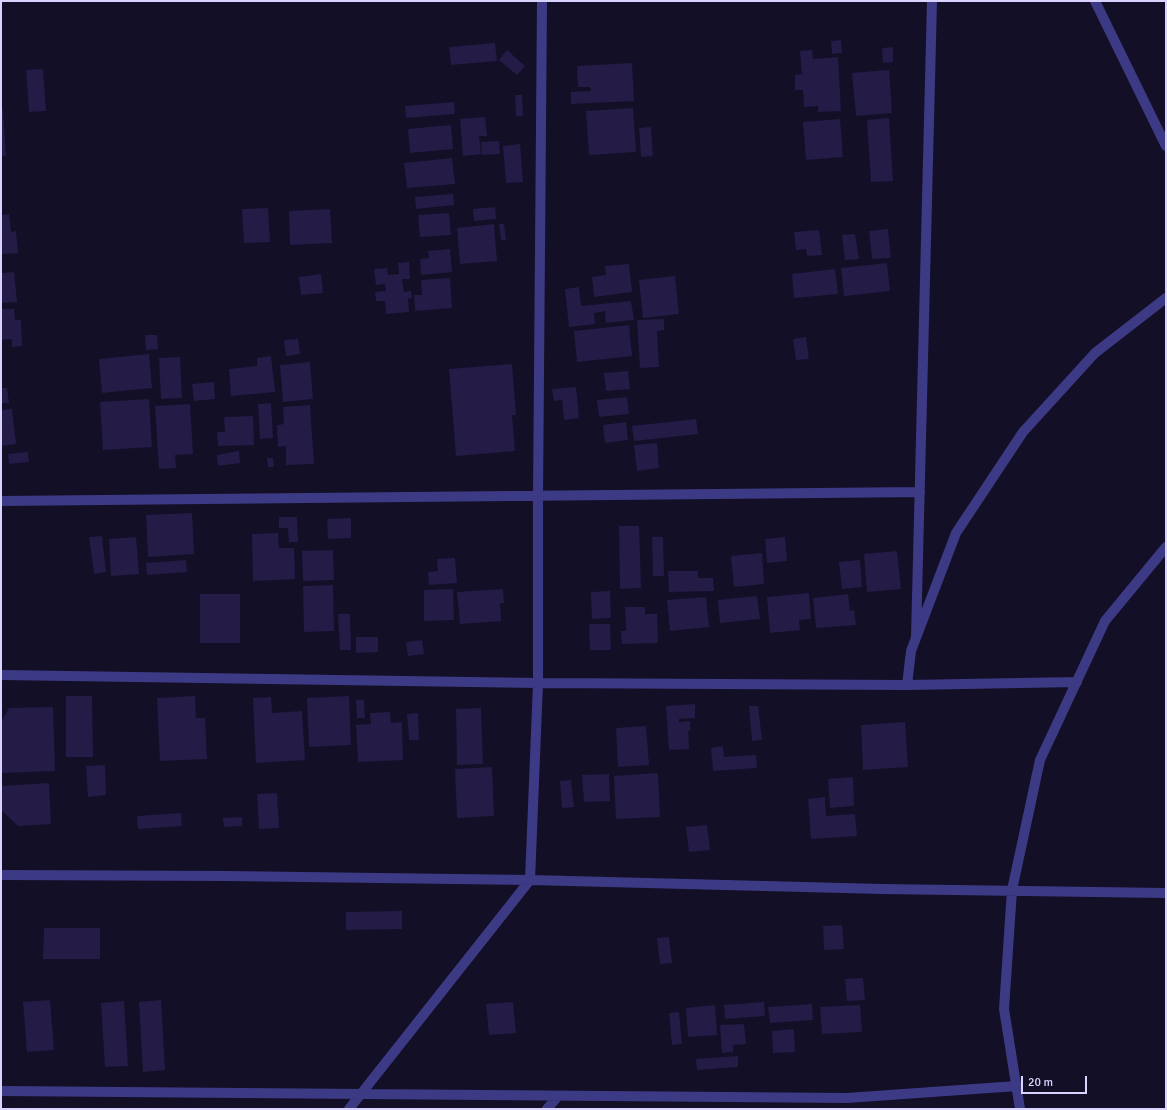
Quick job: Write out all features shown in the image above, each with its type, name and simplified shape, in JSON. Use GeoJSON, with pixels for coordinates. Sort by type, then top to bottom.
{"type":"FeatureCollection","features":[{"type":"Feature","properties":{"kind":"street"},"geometry":{"type":"LineString","coordinates":[[349,1109],[530,880],[538,683],[542,1]]}},
{"type":"Feature","properties":{"kind":"street"},"geometry":{"type":"LineString","coordinates":[[916,637],[932,1]]}},
{"type":"Feature","properties":{"kind":"street"},"geometry":{"type":"LineString","coordinates":[[1095,1],[1166,146]]}},
{"type":"Feature","properties":{"kind":"street"},"geometry":{"type":"LineString","coordinates":[[906,685],[911,651],[956,533],[1023,432],[1095,353],[1166,298]]}},
{"type":"Feature","properties":{"kind":"street"},"geometry":{"type":"LineString","coordinates":[[1,501],[920,492]]}},
{"type":"Feature","properties":{"kind":"street"},"geometry":{"type":"LineString","coordinates":[[1020,1109],[1004,1009],[1012,890],[1040,760],[1105,622],[1166,546]]}},
{"type":"Feature","properties":{"kind":"street"},"geometry":{"type":"LineString","coordinates":[[1,675],[538,683],[906,685],[1076,682]]}},
{"type":"Feature","properties":{"kind":"street"},"geometry":{"type":"LineString","coordinates":[[1,875],[530,880],[882,889],[1166,893]]}},
{"type":"Feature","properties":{"kind":"street"},"geometry":{"type":"LineString","coordinates":[[1,1091],[847,1098],[1017,1086]]}},
{"type":"Feature","properties":{"kind":"street"},"geometry":{"type":"LineString","coordinates":[[547,1109],[558,1096]]}},
{"type":"Feature","properties":{"kind":"street"},"geometry":{"type":"LineString","coordinates":[[846,1109],[847,1098]]}},
{"type":"Feature","properties":{"kind":"building"},"geometry":{"type":"Polygon","coordinates":[[[841,40],[842,53],[832,54],[831,41],[841,40]]]}},
{"type":"Feature","properties":{"kind":"building"},"geometry":{"type":"Polygon","coordinates":[[[495,43],[497,61],[451,65],[449,47],[495,43]]]}},
{"type":"Feature","properties":{"kind":"building"},"geometry":{"type":"Polygon","coordinates":[[[893,47],[893,62],[883,63],[882,48],[893,47]]]}},
{"type":"Feature","properties":{"kind":"building"},"geometry":{"type":"Polygon","coordinates":[[[507,50],[525,66],[517,75],[499,60],[507,50]]]}},
{"type":"Feature","properties":{"kind":"building"},"geometry":{"type":"Polygon","coordinates":[[[812,50],[813,59],[838,57],[841,111],[818,112],[818,106],[804,107],[803,90],[795,90],[795,75],[802,74],[800,51],[812,50]]]}},
{"type":"Feature","properties":{"kind":"building"},"geometry":{"type":"Polygon","coordinates":[[[632,63],[634,101],[571,104],[571,92],[591,91],[590,87],[578,87],[577,66],[632,63]]]}},
{"type":"Feature","properties":{"kind":"building"},"geometry":{"type":"Polygon","coordinates":[[[43,69],[46,111],[29,112],[26,70],[43,69]]]}},
{"type":"Feature","properties":{"kind":"building"},"geometry":{"type":"Polygon","coordinates":[[[889,70],[892,113],[856,116],[852,73],[889,70]]]}},
{"type":"Feature","properties":{"kind":"building"},"geometry":{"type":"Polygon","coordinates":[[[515,95],[522,95],[523,116],[516,116],[515,95]]]}},
{"type":"Feature","properties":{"kind":"building"},"geometry":{"type":"Polygon","coordinates":[[[454,102],[455,114],[406,118],[405,106],[454,102]]]}},
{"type":"Feature","properties":{"kind":"building"},"geometry":{"type":"Polygon","coordinates":[[[633,108],[636,152],[589,155],[586,111],[633,108]]]}},
{"type":"Feature","properties":{"kind":"building"},"geometry":{"type":"Polygon","coordinates":[[[1,110],[3,110],[6,156],[1,156],[1,110]]]}},
{"type":"Feature","properties":{"kind":"building"},"geometry":{"type":"Polygon","coordinates":[[[485,117],[487,136],[479,136],[481,154],[463,156],[460,119],[485,117]]]}},
{"type":"Feature","properties":{"kind":"building"},"geometry":{"type":"Polygon","coordinates":[[[889,118],[893,181],[871,182],[867,120],[889,118]]]}},
{"type":"Feature","properties":{"kind":"building"},"geometry":{"type":"Polygon","coordinates":[[[840,119],[843,157],[806,160],[803,122],[840,119]]]}},
{"type":"Feature","properties":{"kind":"building"},"geometry":{"type":"Polygon","coordinates":[[[451,125],[453,149],[410,153],[408,129],[451,125]]]}},
{"type":"Feature","properties":{"kind":"building"},"geometry":{"type":"Polygon","coordinates":[[[651,127],[653,156],[641,157],[639,128],[651,127]]]}},
{"type":"Feature","properties":{"kind":"building"},"geometry":{"type":"Polygon","coordinates":[[[499,141],[500,154],[482,155],[481,142],[499,141]]]}},
{"type":"Feature","properties":{"kind":"building"},"geometry":{"type":"Polygon","coordinates":[[[520,144],[523,182],[506,183],[503,146],[520,144]]]}},
{"type":"Feature","properties":{"kind":"building"},"geometry":{"type":"Polygon","coordinates":[[[452,158],[455,184],[407,188],[404,163],[452,158]]]}},
{"type":"Feature","properties":{"kind":"building"},"geometry":{"type":"Polygon","coordinates":[[[453,194],[454,205],[416,209],[415,197],[453,194]]]}},
{"type":"Feature","properties":{"kind":"building"},"geometry":{"type":"Polygon","coordinates":[[[495,207],[496,219],[474,221],[473,209],[495,207]]]}},
{"type":"Feature","properties":{"kind":"building"},"geometry":{"type":"Polygon","coordinates":[[[268,208],[270,242],[244,243],[242,209],[268,208]]]}},
{"type":"Feature","properties":{"kind":"building"},"geometry":{"type":"Polygon","coordinates":[[[330,209],[332,243],[290,245],[289,211],[330,209]]]}},
{"type":"Feature","properties":{"kind":"building"},"geometry":{"type":"Polygon","coordinates":[[[449,213],[451,235],[420,237],[418,215],[449,213]]]}},
{"type":"Feature","properties":{"kind":"building"},"geometry":{"type":"Polygon","coordinates":[[[9,214],[11,232],[16,231],[18,253],[1,254],[1,215],[9,214]]]}},
{"type":"Feature","properties":{"kind":"building"},"geometry":{"type":"Polygon","coordinates":[[[494,224],[497,261],[460,264],[457,228],[494,224]]]}},
{"type":"Feature","properties":{"kind":"building"},"geometry":{"type":"Polygon","coordinates":[[[499,224],[504,224],[506,240],[501,240],[499,224]]]}},
{"type":"Feature","properties":{"kind":"building"},"geometry":{"type":"Polygon","coordinates":[[[888,229],[891,258],[872,259],[869,231],[888,229]]]}},
{"type":"Feature","properties":{"kind":"building"},"geometry":{"type":"Polygon","coordinates":[[[819,230],[822,255],[807,256],[806,249],[796,250],[794,232],[819,230]]]}},
{"type":"Feature","properties":{"kind":"building"},"geometry":{"type":"Polygon","coordinates":[[[855,234],[859,259],[845,260],[842,235],[855,234]]]}},
{"type":"Feature","properties":{"kind":"building"},"geometry":{"type":"Polygon","coordinates":[[[450,249],[452,272],[421,275],[420,259],[429,258],[428,251],[450,249]]]}},
{"type":"Feature","properties":{"kind":"building"},"geometry":{"type":"Polygon","coordinates":[[[409,262],[410,279],[402,279],[404,292],[411,291],[412,298],[408,299],[409,312],[386,314],[385,301],[376,301],[375,292],[386,291],[385,284],[376,285],[374,269],[387,268],[388,275],[399,274],[398,263],[409,262]]]}},
{"type":"Feature","properties":{"kind":"building"},"geometry":{"type":"Polygon","coordinates":[[[887,263],[890,291],[844,296],[841,268],[887,263]]]}},
{"type":"Feature","properties":{"kind":"building"},"geometry":{"type":"Polygon","coordinates":[[[629,264],[632,292],[594,297],[592,277],[606,275],[605,266],[629,264]]]}},
{"type":"Feature","properties":{"kind":"building"},"geometry":{"type":"Polygon","coordinates":[[[835,269],[838,294],[794,298],[792,274],[835,269]]]}},
{"type":"Feature","properties":{"kind":"building"},"geometry":{"type":"Polygon","coordinates":[[[14,272],[17,302],[1,303],[1,273],[14,272]]]}},
{"type":"Feature","properties":{"kind":"building"},"geometry":{"type":"Polygon","coordinates":[[[321,274],[323,293],[301,295],[299,277],[321,274]]]}},
{"type":"Feature","properties":{"kind":"building"},"geometry":{"type":"Polygon","coordinates":[[[675,276],[679,314],[643,318],[639,280],[675,276]]]}},
{"type":"Feature","properties":{"kind":"building"},"geometry":{"type":"Polygon","coordinates":[[[450,278],[452,308],[415,311],[414,295],[422,295],[421,280],[450,278]]]}},
{"type":"Feature","properties":{"kind":"building"},"geometry":{"type":"Polygon","coordinates":[[[579,287],[581,306],[631,301],[634,320],[606,323],[605,311],[594,313],[595,324],[569,327],[565,289],[579,287]]]}},
{"type":"Feature","properties":{"kind":"building"},"geometry":{"type":"Polygon","coordinates":[[[1,309],[14,309],[15,320],[21,320],[22,346],[12,347],[12,339],[1,340],[1,309]]]}},
{"type":"Feature","properties":{"kind":"building"},"geometry":{"type":"Polygon","coordinates":[[[664,319],[664,330],[657,331],[659,367],[640,368],[637,320],[664,319]]]}},
{"type":"Feature","properties":{"kind":"building"},"geometry":{"type":"Polygon","coordinates":[[[629,325],[632,356],[577,362],[574,331],[629,325]]]}},
{"type":"Feature","properties":{"kind":"building"},"geometry":{"type":"Polygon","coordinates":[[[145,335],[157,335],[158,349],[146,350],[145,335]]]}},
{"type":"Feature","properties":{"kind":"building"},"geometry":{"type":"Polygon","coordinates":[[[806,337],[809,359],[796,360],[793,339],[806,337]]]}},
{"type":"Feature","properties":{"kind":"building"},"geometry":{"type":"Polygon","coordinates":[[[298,339],[300,354],[286,356],[284,340],[298,339]]]}},
{"type":"Feature","properties":{"kind":"building"},"geometry":{"type":"Polygon","coordinates":[[[149,354],[152,388],[102,393],[99,359],[149,354]]]}},
{"type":"Feature","properties":{"kind":"building"},"geometry":{"type":"Polygon","coordinates":[[[271,356],[275,392],[231,396],[229,369],[257,366],[257,358],[271,356]]]}},
{"type":"Feature","properties":{"kind":"building"},"geometry":{"type":"Polygon","coordinates":[[[180,357],[182,398],[161,399],[159,358],[180,357]]]}},
{"type":"Feature","properties":{"kind":"building"},"geometry":{"type":"Polygon","coordinates":[[[310,362],[313,399],[283,402],[280,365],[310,362]]]}},
{"type":"Feature","properties":{"kind":"building"},"geometry":{"type":"Polygon","coordinates":[[[512,364],[516,415],[512,415],[515,451],[456,456],[449,369],[512,364]]]}},
{"type":"Feature","properties":{"kind":"building"},"geometry":{"type":"Polygon","coordinates":[[[628,371],[630,389],[606,391],[604,373],[628,371]]]}},
{"type":"Feature","properties":{"kind":"building"},"geometry":{"type":"Polygon","coordinates":[[[214,382],[215,399],[194,401],[192,384],[214,382]]]}},
{"type":"Feature","properties":{"kind":"building"},"geometry":{"type":"Polygon","coordinates":[[[576,387],[579,418],[564,420],[562,400],[554,401],[552,389],[576,387]]]}},
{"type":"Feature","properties":{"kind":"building"},"geometry":{"type":"Polygon","coordinates":[[[1,388],[7,388],[9,403],[1,403],[1,388]]]}},
{"type":"Feature","properties":{"kind":"building"},"geometry":{"type":"Polygon","coordinates":[[[627,397],[629,414],[599,417],[597,400],[627,397]]]}},
{"type":"Feature","properties":{"kind":"building"},"geometry":{"type":"Polygon","coordinates":[[[149,399],[152,447],[103,450],[100,402],[149,399]]]}},
{"type":"Feature","properties":{"kind":"building"},"geometry":{"type":"Polygon","coordinates":[[[271,403],[273,438],[260,439],[258,404],[271,403]]]}},
{"type":"Feature","properties":{"kind":"building"},"geometry":{"type":"Polygon","coordinates":[[[190,404],[193,454],[175,455],[176,468],[159,469],[155,406],[190,404]]]}},
{"type":"Feature","properties":{"kind":"building"},"geometry":{"type":"Polygon","coordinates":[[[310,405],[314,464],[286,465],[286,446],[278,447],[277,425],[284,424],[283,407],[310,405]]]}},
{"type":"Feature","properties":{"kind":"building"},"geometry":{"type":"Polygon","coordinates":[[[12,409],[16,444],[1,446],[1,410],[12,409]]]}},
{"type":"Feature","properties":{"kind":"building"},"geometry":{"type":"Polygon","coordinates":[[[253,416],[254,445],[218,446],[217,432],[225,432],[224,417],[253,416]]]}},
{"type":"Feature","properties":{"kind":"building"},"geometry":{"type":"Polygon","coordinates":[[[696,419],[698,434],[634,441],[632,426],[696,419]]]}},
{"type":"Feature","properties":{"kind":"building"},"geometry":{"type":"Polygon","coordinates":[[[626,422],[628,440],[605,443],[603,425],[626,422]]]}},
{"type":"Feature","properties":{"kind":"building"},"geometry":{"type":"Polygon","coordinates":[[[657,443],[659,468],[637,471],[634,445],[657,443]]]}},
{"type":"Feature","properties":{"kind":"building"},"geometry":{"type":"Polygon","coordinates":[[[239,451],[240,463],[218,466],[217,455],[239,451]]]}},
{"type":"Feature","properties":{"kind":"building"},"geometry":{"type":"Polygon","coordinates":[[[28,452],[29,462],[9,464],[8,454],[28,452]]]}},
{"type":"Feature","properties":{"kind":"building"},"geometry":{"type":"Polygon","coordinates":[[[267,458],[273,458],[274,467],[268,467],[267,458]]]}},
{"type":"Feature","properties":{"kind":"building"},"geometry":{"type":"Polygon","coordinates":[[[192,513],[194,554],[148,557],[146,515],[192,513]]]}},
{"type":"Feature","properties":{"kind":"building"},"geometry":{"type":"Polygon","coordinates":[[[279,517],[297,517],[298,542],[289,542],[288,528],[279,528],[279,517]]]}},
{"type":"Feature","properties":{"kind":"building"},"geometry":{"type":"Polygon","coordinates":[[[351,518],[351,538],[328,539],[327,519],[351,518]]]}},
{"type":"Feature","properties":{"kind":"building"},"geometry":{"type":"Polygon","coordinates":[[[619,526],[639,526],[641,588],[620,589],[619,526]]]}},
{"type":"Feature","properties":{"kind":"building"},"geometry":{"type":"Polygon","coordinates":[[[278,533],[279,548],[294,548],[295,579],[253,581],[252,534],[278,533]]]}},
{"type":"Feature","properties":{"kind":"building"},"geometry":{"type":"Polygon","coordinates":[[[102,536],[106,572],[94,574],[89,537],[102,536]]]}},
{"type":"Feature","properties":{"kind":"building"},"geometry":{"type":"Polygon","coordinates":[[[136,537],[139,574],[111,576],[109,539],[136,537]]]}},
{"type":"Feature","properties":{"kind":"building"},"geometry":{"type":"Polygon","coordinates":[[[652,537],[663,537],[664,576],[653,576],[652,537]]]}},
{"type":"Feature","properties":{"kind":"building"},"geometry":{"type":"Polygon","coordinates":[[[785,537],[787,561],[767,563],[765,539],[785,537]]]}},
{"type":"Feature","properties":{"kind":"building"},"geometry":{"type":"Polygon","coordinates":[[[333,550],[334,580],[303,581],[302,551],[333,550]]]}},
{"type":"Feature","properties":{"kind":"building"},"geometry":{"type":"Polygon","coordinates":[[[897,551],[901,589],[867,592],[864,554],[897,551]]]}},
{"type":"Feature","properties":{"kind":"building"},"geometry":{"type":"Polygon","coordinates":[[[762,553],[764,584],[734,587],[731,556],[762,553]]]}},
{"type":"Feature","properties":{"kind":"building"},"geometry":{"type":"Polygon","coordinates":[[[455,558],[457,583],[429,585],[428,572],[438,571],[437,559],[455,558]]]}},
{"type":"Feature","properties":{"kind":"building"},"geometry":{"type":"Polygon","coordinates":[[[186,560],[187,572],[147,575],[146,563],[186,560]]]}},
{"type":"Feature","properties":{"kind":"building"},"geometry":{"type":"Polygon","coordinates":[[[860,560],[862,587],[842,589],[839,562],[860,560]]]}},
{"type":"Feature","properties":{"kind":"building"},"geometry":{"type":"Polygon","coordinates":[[[668,571],[698,571],[698,578],[713,578],[714,591],[669,592],[668,571]]]}},
{"type":"Feature","properties":{"kind":"building"},"geometry":{"type":"Polygon","coordinates":[[[333,585],[334,631],[304,632],[303,586],[333,585]]]}},
{"type":"Feature","properties":{"kind":"building"},"geometry":{"type":"Polygon","coordinates":[[[453,589],[454,620],[424,621],[424,590],[453,589]]]}},
{"type":"Feature","properties":{"kind":"building"},"geometry":{"type":"Polygon","coordinates":[[[503,589],[504,603],[500,603],[501,621],[460,624],[457,592],[503,589]]]}},
{"type":"Feature","properties":{"kind":"building"},"geometry":{"type":"Polygon","coordinates":[[[610,591],[611,618],[592,619],[591,592],[610,591]]]}},
{"type":"Feature","properties":{"kind":"building"},"geometry":{"type":"Polygon","coordinates":[[[809,593],[811,619],[799,620],[800,630],[770,633],[767,597],[809,593]]]}},
{"type":"Feature","properties":{"kind":"building"},"geometry":{"type":"Polygon","coordinates":[[[200,594],[240,594],[240,643],[200,643],[200,594]]]}},
{"type":"Feature","properties":{"kind":"building"},"geometry":{"type":"Polygon","coordinates":[[[848,594],[850,611],[854,610],[856,625],[816,628],[813,598],[848,594]]]}},
{"type":"Feature","properties":{"kind":"building"},"geometry":{"type":"Polygon","coordinates":[[[757,596],[760,619],[720,623],[718,600],[757,596]]]}},
{"type":"Feature","properties":{"kind":"building"},"geometry":{"type":"Polygon","coordinates":[[[706,597],[709,627],[670,631],[667,600],[706,597]]]}},
{"type":"Feature","properties":{"kind":"building"},"geometry":{"type":"Polygon","coordinates":[[[625,607],[645,607],[645,614],[657,614],[658,643],[622,644],[621,631],[626,631],[625,607]]]}},
{"type":"Feature","properties":{"kind":"building"},"geometry":{"type":"Polygon","coordinates":[[[338,614],[350,614],[351,650],[340,650],[338,614]]]}},
{"type":"Feature","properties":{"kind":"building"},"geometry":{"type":"Polygon","coordinates":[[[589,624],[610,624],[611,650],[590,650],[589,624]]]}},
{"type":"Feature","properties":{"kind":"building"},"geometry":{"type":"Polygon","coordinates":[[[356,637],[378,637],[378,652],[356,653],[356,637]]]}},
{"type":"Feature","properties":{"kind":"building"},"geometry":{"type":"Polygon","coordinates":[[[422,640],[424,654],[408,656],[406,642],[422,640]]]}},
{"type":"Feature","properties":{"kind":"building"},"geometry":{"type":"Polygon","coordinates":[[[66,696],[92,696],[93,757],[66,757],[66,696]]]}},
{"type":"Feature","properties":{"kind":"building"},"geometry":{"type":"Polygon","coordinates":[[[195,696],[196,718],[205,718],[207,759],[160,761],[157,698],[195,696]]]}},
{"type":"Feature","properties":{"kind":"building"},"geometry":{"type":"Polygon","coordinates":[[[349,696],[351,745],[309,747],[307,698],[349,696]]]}},
{"type":"Feature","properties":{"kind":"building"},"geometry":{"type":"Polygon","coordinates":[[[271,697],[272,713],[302,711],[305,760],[256,763],[253,698],[271,697]]]}},
{"type":"Feature","properties":{"kind":"building"},"geometry":{"type":"Polygon","coordinates":[[[356,700],[364,700],[365,718],[357,718],[356,700]]]}},
{"type":"Feature","properties":{"kind":"building"},"geometry":{"type":"Polygon","coordinates":[[[695,704],[695,718],[679,719],[679,722],[690,721],[690,731],[688,731],[689,749],[669,750],[666,706],[695,704]]]}},
{"type":"Feature","properties":{"kind":"building"},"geometry":{"type":"Polygon","coordinates":[[[749,706],[758,706],[762,740],[752,741],[749,706]]]}},
{"type":"Feature","properties":{"kind":"building"},"geometry":{"type":"Polygon","coordinates":[[[53,707],[55,771],[1,773],[1,722],[9,708],[53,707]]]}},
{"type":"Feature","properties":{"kind":"building"},"geometry":{"type":"Polygon","coordinates":[[[481,708],[483,764],[457,765],[456,709],[481,708]]]}},
{"type":"Feature","properties":{"kind":"building"},"geometry":{"type":"Polygon","coordinates":[[[390,712],[391,723],[402,722],[403,760],[358,762],[356,725],[371,724],[370,713],[390,712]]]}},
{"type":"Feature","properties":{"kind":"building"},"geometry":{"type":"Polygon","coordinates":[[[418,713],[419,740],[409,740],[407,714],[418,713]]]}},
{"type":"Feature","properties":{"kind":"building"},"geometry":{"type":"Polygon","coordinates":[[[905,722],[908,767],[863,770],[861,725],[905,722]]]}},
{"type":"Feature","properties":{"kind":"building"},"geometry":{"type":"Polygon","coordinates":[[[646,726],[649,765],[618,767],[616,728],[646,726]]]}},
{"type":"Feature","properties":{"kind":"building"},"geometry":{"type":"Polygon","coordinates":[[[723,746],[724,757],[756,755],[757,768],[713,771],[711,748],[723,746]]]}},
{"type":"Feature","properties":{"kind":"building"},"geometry":{"type":"Polygon","coordinates":[[[105,765],[106,795],[88,797],[86,766],[105,765]]]}},
{"type":"Feature","properties":{"kind":"building"},"geometry":{"type":"Polygon","coordinates":[[[492,767],[494,816],[457,818],[455,769],[492,767]]]}},
{"type":"Feature","properties":{"kind":"building"},"geometry":{"type":"Polygon","coordinates":[[[658,773],[660,817],[616,819],[614,776],[658,773]]]}},
{"type":"Feature","properties":{"kind":"building"},"geometry":{"type":"Polygon","coordinates":[[[609,774],[610,801],[584,802],[582,775],[609,774]]]}},
{"type":"Feature","properties":{"kind":"building"},"geometry":{"type":"Polygon","coordinates":[[[853,777],[854,806],[830,808],[828,779],[853,777]]]}},
{"type":"Feature","properties":{"kind":"building"},"geometry":{"type":"Polygon","coordinates":[[[571,780],[574,807],[562,808],[560,781],[571,780]]]}},
{"type":"Feature","properties":{"kind":"building"},"geometry":{"type":"Polygon","coordinates":[[[49,783],[51,824],[18,826],[1,810],[1,786],[49,783]]]}},
{"type":"Feature","properties":{"kind":"building"},"geometry":{"type":"Polygon","coordinates":[[[277,793],[279,828],[259,829],[257,794],[277,793]]]}},
{"type":"Feature","properties":{"kind":"building"},"geometry":{"type":"Polygon","coordinates":[[[825,797],[826,816],[855,814],[857,836],[811,839],[808,799],[825,797]]]}},
{"type":"Feature","properties":{"kind":"building"},"geometry":{"type":"Polygon","coordinates":[[[181,813],[182,826],[138,829],[137,816],[181,813]]]}},
{"type":"Feature","properties":{"kind":"building"},"geometry":{"type":"Polygon","coordinates":[[[242,817],[242,826],[224,827],[223,818],[242,817]]]}},
{"type":"Feature","properties":{"kind":"building"},"geometry":{"type":"Polygon","coordinates":[[[707,825],[710,850],[689,852],[686,827],[707,825]]]}},
{"type":"Feature","properties":{"kind":"building"},"geometry":{"type":"Polygon","coordinates":[[[402,911],[402,929],[346,930],[346,912],[402,911]]]}},
{"type":"Feature","properties":{"kind":"building"},"geometry":{"type":"Polygon","coordinates":[[[842,925],[844,949],[824,950],[823,926],[842,925]]]}},
{"type":"Feature","properties":{"kind":"building"},"geometry":{"type":"Polygon","coordinates":[[[44,928],[100,928],[100,959],[43,959],[44,928]]]}},
{"type":"Feature","properties":{"kind":"building"},"geometry":{"type":"Polygon","coordinates":[[[669,937],[672,963],[660,964],[657,938],[669,937]]]}},
{"type":"Feature","properties":{"kind":"building"},"geometry":{"type":"Polygon","coordinates":[[[863,978],[865,1000],[847,1001],[845,979],[863,978]]]}},
{"type":"Feature","properties":{"kind":"building"},"geometry":{"type":"Polygon","coordinates":[[[50,1000],[54,1050],[27,1052],[23,1002],[50,1000]]]}},
{"type":"Feature","properties":{"kind":"building"},"geometry":{"type":"Polygon","coordinates":[[[161,1000],[165,1070],[143,1072],[139,1002],[161,1000]]]}},
{"type":"Feature","properties":{"kind":"building"},"geometry":{"type":"Polygon","coordinates":[[[124,1001],[128,1066],[105,1067],[101,1003],[124,1001]]]}},
{"type":"Feature","properties":{"kind":"building"},"geometry":{"type":"Polygon","coordinates":[[[513,1002],[516,1033],[489,1035],[486,1004],[513,1002]]]}},
{"type":"Feature","properties":{"kind":"building"},"geometry":{"type":"Polygon","coordinates":[[[764,1002],[765,1016],[725,1019],[724,1005],[764,1002]]]}},
{"type":"Feature","properties":{"kind":"building"},"geometry":{"type":"Polygon","coordinates":[[[812,1004],[813,1020],[770,1023],[768,1007],[812,1004]]]}},
{"type":"Feature","properties":{"kind":"building"},"geometry":{"type":"Polygon","coordinates":[[[715,1005],[717,1035],[688,1037],[686,1008],[715,1005]]]}},
{"type":"Feature","properties":{"kind":"building"},"geometry":{"type":"Polygon","coordinates":[[[860,1005],[862,1032],[822,1034],[820,1007],[860,1005]]]}},
{"type":"Feature","properties":{"kind":"building"},"geometry":{"type":"Polygon","coordinates":[[[679,1012],[682,1044],[672,1045],[669,1013],[679,1012]]]}},
{"type":"Feature","properties":{"kind":"building"},"geometry":{"type":"Polygon","coordinates":[[[744,1024],[746,1044],[733,1045],[733,1052],[722,1053],[720,1025],[744,1024]]]}},
{"type":"Feature","properties":{"kind":"building"},"geometry":{"type":"Polygon","coordinates":[[[794,1029],[795,1052],[773,1053],[772,1031],[794,1029]]]}},
{"type":"Feature","properties":{"kind":"building"},"geometry":{"type":"Polygon","coordinates":[[[738,1056],[738,1067],[697,1070],[696,1059],[738,1056]]]}}]}
